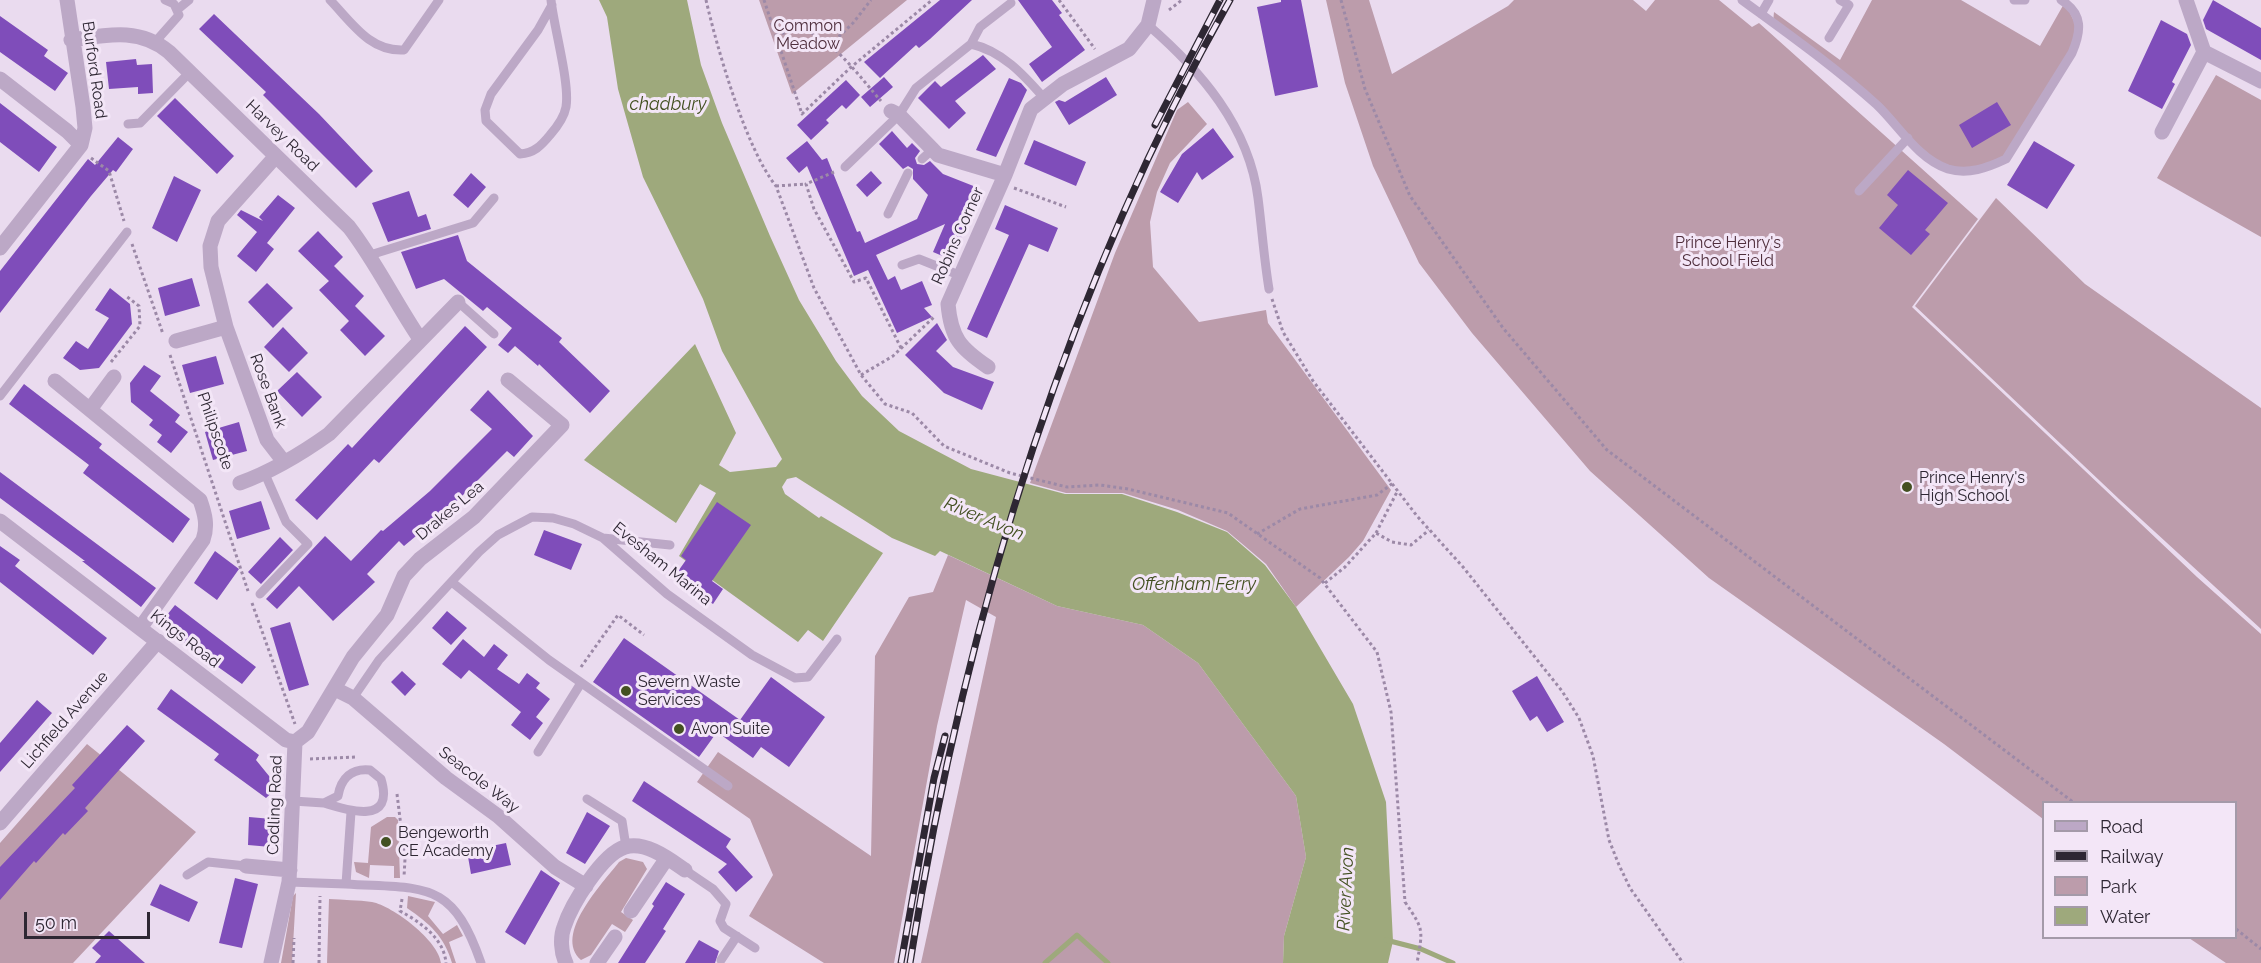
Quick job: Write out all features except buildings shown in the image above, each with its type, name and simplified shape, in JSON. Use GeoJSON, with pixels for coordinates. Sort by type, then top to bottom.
{"type":"FeatureCollection","features":[{"type":"Feature","properties":{"kind":"street","name":"Burford Road"},"geometry":{"type":"LineString","coordinates":[[67,0],[71,40],[83,107],[85,128],[81,145]]}},
{"type":"Feature","properties":{"kind":"street"},"geometry":{"type":"LineString","coordinates":[[1148,25],[1154,0]]}},
{"type":"Feature","properties":{"kind":"street"},"geometry":{"type":"LineString","coordinates":[[2187,5],[2204,52],[2261,81]]}},
{"type":"Feature","properties":{"kind":"street","name":"Robins Corner"},"geometry":{"type":"LineString","coordinates":[[988,366],[960,346],[950,324],[948,304],[1031,109],[1063,84],[1129,49],[1148,25]]}},
{"type":"Feature","properties":{"kind":"street","name":"Harvey Road"},"geometry":{"type":"LineString","coordinates":[[71,40],[116,34],[135,35],[156,41],[349,227],[370,255],[401,312],[420,339]]}},
{"type":"Feature","properties":{"kind":"street"},"geometry":{"type":"LineString","coordinates":[[2162,132],[2204,52]]}},
{"type":"Feature","properties":{"kind":"street"},"geometry":{"type":"LineString","coordinates":[[0,79],[67,131],[81,145],[0,248]]}},
{"type":"Feature","properties":{"kind":"street","name":"Robins Corner"},"geometry":{"type":"LineString","coordinates":[[895,113],[927,154],[938,154],[1003,179]]}},
{"type":"Feature","properties":{"kind":"street","name":"Rose Bank"},"geometry":{"type":"LineString","coordinates":[[276,156],[225,212],[214,231],[210,246],[211,267],[226,327],[267,440],[284,462]]}},
{"type":"Feature","properties":{"kind":"street"},"geometry":{"type":"LineString","coordinates":[[240,483],[266,474],[305,452],[329,434],[458,302]]}},
{"type":"Feature","properties":{"kind":"street"},"geometry":{"type":"LineString","coordinates":[[170,346],[226,327]]}},
{"type":"Feature","properties":{"kind":"street"},"geometry":{"type":"LineString","coordinates":[[91,408],[114,376]]}},
{"type":"Feature","properties":{"kind":"street","name":"Drakes Lea"},"geometry":{"type":"LineString","coordinates":[[335,688],[353,657],[387,615],[404,576],[420,559],[474,518],[562,425],[508,380]]}},
{"type":"Feature","properties":{"kind":"street"},"geometry":{"type":"LineString","coordinates":[[56,381],[200,500],[206,531],[203,540],[141,627]]}},
{"type":"Feature","properties":{"kind":"street","name":"Kings Road"},"geometry":{"type":"LineString","coordinates":[[0,521],[286,740],[299,741]]}},
{"type":"Feature","properties":{"kind":"street","name":"Lichfield Avenue"},"geometry":{"type":"LineString","coordinates":[[0,823],[158,641]]}},
{"type":"Feature","properties":{"kind":"street"},"geometry":{"type":"LineString","coordinates":[[299,741],[335,688],[353,699]]}},
{"type":"Feature","properties":{"kind":"street","name":"Seacole Way"},"geometry":{"type":"LineString","coordinates":[[353,699],[446,778],[498,816],[555,867],[586,886]]}},
{"type":"Feature","properties":{"kind":"street","name":"Codling Road"},"geometry":{"type":"LineString","coordinates":[[271,963],[290,876],[293,801],[299,741]]}},
{"type":"Feature","properties":{"kind":"street"},"geometry":{"type":"LineString","coordinates":[[566,963],[562,944],[563,929],[586,886],[603,864],[626,847],[651,849],[685,870]]}},
{"type":"Feature","properties":{"kind":"street"},"geometry":{"type":"LineString","coordinates":[[631,910],[667,858]]}},
{"type":"Feature","properties":{"kind":"street","name":"Codling Road"},"geometry":{"type":"LineString","coordinates":[[246,866],[290,876]]}},
{"type":"Feature","properties":{"kind":"street"},"geometry":{"type":"LineString","coordinates":[[597,963],[615,937]]}},
{"type":"Feature","properties":{"kind":"lane"},"geometry":{"type":"LineString","coordinates":[[165,0],[178,9]]}},
{"type":"Feature","properties":{"kind":"lane"},"geometry":{"type":"LineString","coordinates":[[178,9],[189,0]]}},
{"type":"Feature","properties":{"kind":"lane"},"geometry":{"type":"LineString","coordinates":[[330,0],[369,40],[390,50],[404,50],[439,0]]}},
{"type":"Feature","properties":{"kind":"lane"},"geometry":{"type":"LineString","coordinates":[[1742,0],[1876,104],[1926,156],[1946,168],[1963,172],[1989,167],[2006,159],[2072,53],[2080,34],[2079,17],[2069,4],[2061,0]]}},
{"type":"Feature","properties":{"kind":"lane"},"geometry":{"type":"LineString","coordinates":[[1761,14],[1769,0]]}},
{"type":"Feature","properties":{"kind":"lane"},"geometry":{"type":"LineString","coordinates":[[1829,38],[1849,5],[1840,0]]}},
{"type":"Feature","properties":{"kind":"lane"},"geometry":{"type":"LineString","coordinates":[[2014,0],[2025,0]]}},
{"type":"Feature","properties":{"kind":"lane"},"geometry":{"type":"LineString","coordinates":[[551,3],[566,88],[566,107],[560,123],[543,144],[531,153],[520,154],[486,121],[485,110],[491,94],[538,30],[551,3]]}},
{"type":"Feature","properties":{"kind":"lane"},"geometry":{"type":"LineString","coordinates":[[845,167],[916,88],[971,44],[980,27],[1011,3]]}},
{"type":"Feature","properties":{"kind":"lane"},"geometry":{"type":"LineString","coordinates":[[156,41],[178,18],[178,9]]}},
{"type":"Feature","properties":{"kind":"lane"},"geometry":{"type":"LineString","coordinates":[[1148,25],[1178,51],[1211,88],[1240,137],[1258,197],[1260,234],[1269,289]]}},
{"type":"Feature","properties":{"kind":"lane"},"geometry":{"type":"LineString","coordinates":[[971,44],[986,48],[1018,69],[1044,98]]}},
{"type":"Feature","properties":{"kind":"lane"},"geometry":{"type":"LineString","coordinates":[[128,124],[140,123],[190,72]]}},
{"type":"Feature","properties":{"kind":"lane"},"geometry":{"type":"LineString","coordinates":[[1859,191],[1908,138]]}},
{"type":"Feature","properties":{"kind":"lane"},"geometry":{"type":"LineString","coordinates":[[888,214],[908,173]]}},
{"type":"Feature","properties":{"kind":"lane"},"geometry":{"type":"LineString","coordinates":[[370,255],[473,223],[494,198]]}},
{"type":"Feature","properties":{"kind":"lane"},"geometry":{"type":"LineString","coordinates":[[0,396],[127,232]]}},
{"type":"Feature","properties":{"kind":"lane"},"geometry":{"type":"LineString","coordinates":[[902,265],[919,259],[959,275]]}},
{"type":"Feature","properties":{"kind":"lane"},"geometry":{"type":"LineString","coordinates":[[458,302],[494,334]]}},
{"type":"Feature","properties":{"kind":"lane"},"geometry":{"type":"LineString","coordinates":[[260,594],[308,544],[286,522],[276,505],[266,474]]}},
{"type":"Feature","properties":{"kind":"lane","name":"Evesham Marina"},"geometry":{"type":"LineString","coordinates":[[353,699],[379,660],[498,535],[532,517],[553,518],[574,524],[603,538],[667,594],[778,670],[795,678],[808,677],[837,639]]}},
{"type":"Feature","properties":{"kind":"lane"},"geometry":{"type":"LineString","coordinates":[[603,538],[670,545]]}},
{"type":"Feature","properties":{"kind":"lane"},"geometry":{"type":"LineString","coordinates":[[453,583],[581,683],[728,786]]}},
{"type":"Feature","properties":{"kind":"lane"},"geometry":{"type":"LineString","coordinates":[[538,752],[581,683]]}},
{"type":"Feature","properties":{"kind":"lane"},"geometry":{"type":"LineString","coordinates":[[293,801],[324,803],[351,812],[371,812],[383,800],[381,779],[370,770],[354,771],[340,785],[338,796],[324,803]]}},
{"type":"Feature","properties":{"kind":"lane"},"geometry":{"type":"LineString","coordinates":[[587,799],[622,821],[626,847]]}},
{"type":"Feature","properties":{"kind":"lane"},"geometry":{"type":"LineString","coordinates":[[346,884],[351,812]]}},
{"type":"Feature","properties":{"kind":"lane"},"geometry":{"type":"LineString","coordinates":[[187,875],[208,862],[246,866]]}},
{"type":"Feature","properties":{"kind":"lane"},"geometry":{"type":"LineString","coordinates":[[685,870],[713,889],[726,904],[720,921],[724,928],[755,948]]}},
{"type":"Feature","properties":{"kind":"lane"},"geometry":{"type":"LineString","coordinates":[[290,876],[321,883],[431,892],[457,910],[473,939],[481,963]]}},
{"type":"Feature","properties":{"kind":"lane"},"geometry":{"type":"LineString","coordinates":[[722,960],[737,936]]}},
{"type":"Feature","properties":{"kind":"path"},"geometry":{"type":"LineString","coordinates":[[706,0],[745,123],[765,172],[776,186],[814,288],[861,375],[885,404],[912,413],[944,446],[1010,473],[1067,487],[1100,485],[1128,489],[1228,513],[1325,584],[1377,652],[1391,712],[1405,902],[1422,927],[1422,944],[1417,963]]}},
{"type":"Feature","properties":{"kind":"path"},"geometry":{"type":"LineString","coordinates":[[764,0],[802,114],[850,68],[932,0]]}},
{"type":"Feature","properties":{"kind":"path"},"geometry":{"type":"LineString","coordinates":[[830,45],[853,23],[872,0]]}},
{"type":"Feature","properties":{"kind":"path"},"geometry":{"type":"LineString","coordinates":[[1059,0],[1104,63]]}},
{"type":"Feature","properties":{"kind":"path"},"geometry":{"type":"LineString","coordinates":[[1341,0],[1365,89],[1410,196],[1503,328],[1607,450],[2072,801]]}},
{"type":"Feature","properties":{"kind":"path"},"geometry":{"type":"LineString","coordinates":[[776,35],[799,30],[816,35],[830,45],[895,113]]}},
{"type":"Feature","properties":{"kind":"path","name":"Philipscote"},"geometry":{"type":"LineString","coordinates":[[81,145],[89,157],[109,171],[127,232],[170,346],[259,626],[299,741]]}},
{"type":"Feature","properties":{"kind":"path"},"geometry":{"type":"LineString","coordinates":[[776,186],[806,184],[845,167]]}},
{"type":"Feature","properties":{"kind":"path"},"geometry":{"type":"LineString","coordinates":[[1003,179],[1066,207]]}},
{"type":"Feature","properties":{"kind":"path"},"geometry":{"type":"LineString","coordinates":[[806,184],[814,209],[854,282],[866,278],[902,348]]}},
{"type":"Feature","properties":{"kind":"path"},"geometry":{"type":"LineString","coordinates":[[1269,289],[1283,332],[1313,381],[1430,530],[1463,567],[1562,691],[1579,718],[1593,756],[1609,840],[1618,865],[1630,888],[1683,963]]}},
{"type":"Feature","properties":{"kind":"path"},"geometry":{"type":"LineString","coordinates":[[114,376],[110,364],[140,326],[139,306],[126,296]]}},
{"type":"Feature","properties":{"kind":"path"},"geometry":{"type":"LineString","coordinates":[[861,375],[902,348],[948,304]]}},
{"type":"Feature","properties":{"kind":"path"},"geometry":{"type":"LineString","coordinates":[[1257,534],[1300,509],[1377,495],[1393,483]]}},
{"type":"Feature","properties":{"kind":"path"},"geometry":{"type":"LineString","coordinates":[[1325,584],[1345,567],[1376,533],[1398,490]]}},
{"type":"Feature","properties":{"kind":"path"},"geometry":{"type":"LineString","coordinates":[[1376,533],[1392,542],[1411,545],[1430,530]]}},
{"type":"Feature","properties":{"kind":"path"},"geometry":{"type":"LineString","coordinates":[[581,666],[618,615],[644,634]]}},
{"type":"Feature","properties":{"kind":"path"},"geometry":{"type":"LineString","coordinates":[[302,759],[363,758]]}},
{"type":"Feature","properties":{"kind":"path"},"geometry":{"type":"LineString","coordinates":[[396,787],[405,859],[400,911],[434,936],[445,955],[446,963]]}},
{"type":"Feature","properties":{"kind":"path"},"geometry":{"type":"LineString","coordinates":[[318,963],[321,883]]}},
{"type":"Feature","properties":{"kind":"path"},"geometry":{"type":"LineString","coordinates":[[2237,931],[2261,949]]}},
{"type":"Feature","properties":{"kind":"green space","name":"Common Meadow"},"geometry":{"type":"Polygon","coordinates":[[[759,0],[907,0],[792,94],[759,0]]]}},
{"type":"Feature","properties":{"kind":"green space","name":"Prince Henry's School Field"},"geometry":{"type":"Polygon","coordinates":[[[1326,0],[1369,0],[1392,74],[1508,6],[1514,0],[1633,0],[1646,11],[1655,0],[1719,0],[1752,27],[1759,23],[1978,219],[1912,307],[2197,577],[2261,634],[2261,963],[2226,963],[2190,939],[2237,939],[2237,801],[2042,801],[2042,818],[1944,744],[1709,578],[1590,471],[1472,333],[1419,263],[1373,166],[1345,83],[1326,0]]]}},
{"type":"Feature","properties":{"kind":"green space"},"geometry":{"type":"Polygon","coordinates":[[[1872,0],[1961,0],[2040,46],[2065,2],[2080,34],[2006,159],[1963,172],[1926,156],[1876,104],[1773,23],[1774,12],[1840,60],[1872,0]]]}},
{"type":"Feature","properties":{"kind":"green space"},"geometry":{"type":"Polygon","coordinates":[[[2216,75],[2261,100],[2261,237],[2157,178],[2216,75]]]}},
{"type":"Feature","properties":{"kind":"green space"},"geometry":{"type":"Polygon","coordinates":[[[1188,102],[1207,124],[1170,163],[1157,192],[1150,222],[1153,267],[1199,322],[1266,310],[1268,323],[1391,490],[1363,541],[1296,607],[1266,564],[1227,531],[1178,510],[1123,493],[1066,493],[1030,483],[1115,253],[1177,110],[1188,102]]]}},
{"type":"Feature","properties":{"kind":"green space"},"geometry":{"type":"Polygon","coordinates":[[[1996,198],[2085,284],[2261,408],[2261,629],[2119,499],[1915,306],[1996,198]]]}},
{"type":"Feature","properties":{"kind":"green space"},"geometry":{"type":"Polygon","coordinates":[[[948,555],[1057,606],[1143,625],[1198,663],[1296,796],[1306,857],[1284,936],[1283,963],[921,963],[996,617],[966,600],[937,726],[894,963],[824,963],[749,916],[773,875],[750,819],[697,782],[718,752],[871,856],[875,656],[909,597],[933,592],[948,555]]]}},
{"type":"Feature","properties":{"kind":"green space"},"geometry":{"type":"Polygon","coordinates":[[[87,744],[196,832],[73,963],[0,963],[0,843],[87,744]]]}},
{"type":"Feature","properties":{"kind":"green space"},"geometry":{"type":"Polygon","coordinates":[[[387,817],[395,817],[398,820],[400,878],[394,878],[394,866],[370,865],[369,878],[356,872],[354,862],[368,863],[371,827],[387,817]]]}},
{"type":"Feature","properties":{"kind":"green space"},"geometry":{"type":"Polygon","coordinates":[[[626,858],[643,862],[647,869],[621,912],[633,920],[625,932],[612,924],[591,955],[581,960],[574,950],[573,937],[576,924],[592,896],[619,862],[626,858]]]}},
{"type":"Feature","properties":{"kind":"green space"},"geometry":{"type":"Polygon","coordinates":[[[296,893],[292,963],[281,963],[293,896],[296,893]]]}},
{"type":"Feature","properties":{"kind":"green space"},"geometry":{"type":"Polygon","coordinates":[[[408,896],[435,902],[428,916],[443,934],[457,925],[463,936],[449,942],[456,963],[452,963],[445,945],[435,931],[407,908],[408,896]]]}},
{"type":"Feature","properties":{"kind":"green space"},"geometry":{"type":"Polygon","coordinates":[[[329,899],[372,902],[391,910],[424,935],[438,954],[441,963],[327,963],[329,899]]]}},
{"type":"Feature","properties":{"kind":"water","name":"Offenham Ferry"},"geometry":{"type":"Polygon","coordinates":[[[599,0],[687,0],[701,65],[722,123],[799,300],[836,361],[862,396],[899,431],[971,469],[1065,494],[1122,494],[1177,512],[1227,532],[1265,565],[1296,607],[1353,704],[1386,802],[1393,941],[1388,963],[1283,963],[1284,936],[1306,857],[1296,796],[1198,663],[1143,625],[1057,606],[940,551],[935,556],[892,538],[796,477],[787,479],[782,487],[785,494],[819,518],[821,516],[883,553],[823,641],[808,630],[798,642],[679,556],[716,493],[700,484],[676,523],[584,460],[695,344],[736,433],[719,465],[730,472],[776,467],[782,459],[722,351],[703,299],[643,177],[618,89],[607,17],[599,0]]]}},
{"type":"Feature","properties":{"kind":"waterway"},"geometry":{"type":"LineString","coordinates":[[1045,963],[1077,935],[1108,963]]}},
{"type":"Feature","properties":{"kind":"waterway"},"geometry":{"type":"LineString","coordinates":[[1386,940],[1421,949],[1453,963]]}},
{"type":"Feature","properties":{"kind":"railway"},"geometry":{"type":"LineString","coordinates":[[1155,125],[1220,0]]}},
{"type":"Feature","properties":{"kind":"railway"},"geometry":{"type":"LineString","coordinates":[[910,963],[932,837],[959,713],[990,589],[1027,467],[1069,347],[1117,229],[1170,113],[1230,0]]}},
{"type":"Feature","properties":{"kind":"railway"},"geometry":{"type":"LineString","coordinates":[[901,963],[934,778],[945,736]]}},
{"type":"Feature","properties":{"kind":"place","name":"Prince Henry's High School"},"geometry":{"type":"Point","coordinates":[1907,487]}},
{"type":"Feature","properties":{"kind":"place","name":"Severn Waste Services"},"geometry":{"type":"Point","coordinates":[626,691]}},
{"type":"Feature","properties":{"kind":"place","name":"Avon Suite"},"geometry":{"type":"Point","coordinates":[679,729]}},
{"type":"Feature","properties":{"kind":"place","name":"Bengeworth CE Academy"},"geometry":{"type":"Point","coordinates":[386,842]}},
{"type":"Feature","properties":{"kind":"water label","name":"chadbury"},"geometry":{"type":"Point","coordinates":[668,105]}},
{"type":"Feature","properties":{"kind":"water label","name":"River Avon"},"geometry":{"type":"Point","coordinates":[984,519]}},
{"type":"Feature","properties":{"kind":"water label","name":"River Avon"},"geometry":{"type":"Point","coordinates":[1346,889]}}]}
